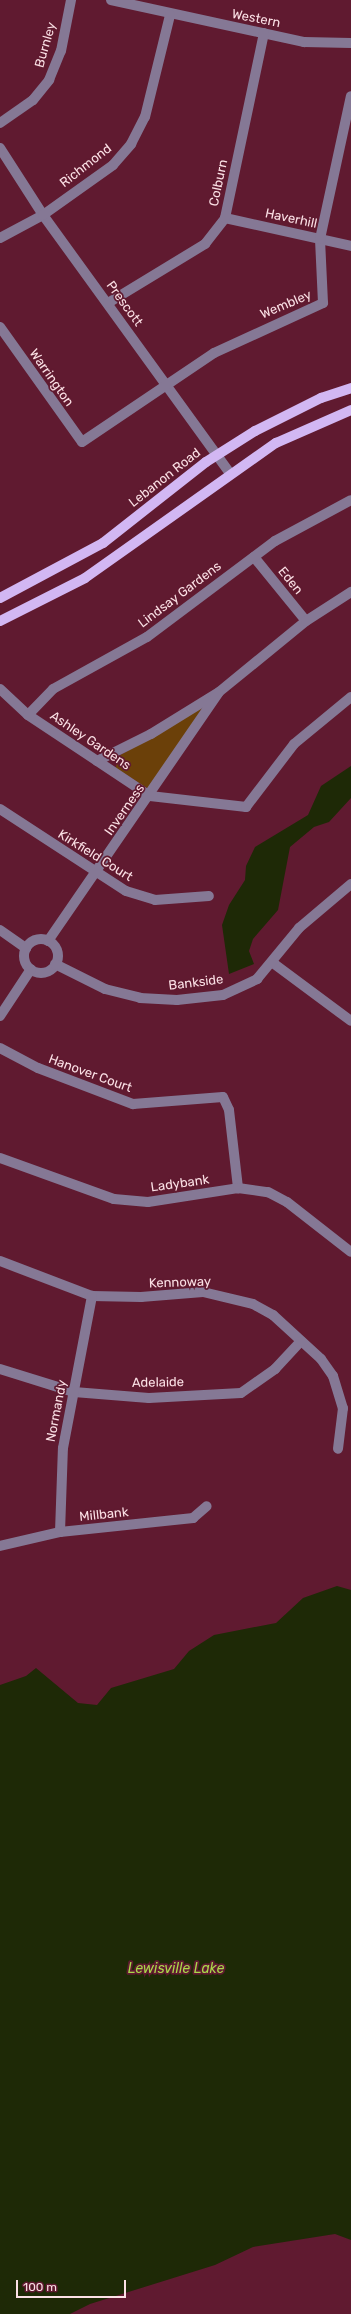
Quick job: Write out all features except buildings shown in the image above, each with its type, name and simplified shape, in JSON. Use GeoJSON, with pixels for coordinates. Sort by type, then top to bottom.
{"type":"FeatureCollection","features":[{"type":"Feature","properties":{"kind":"main road","name":"Lebanon Road"},"geometry":{"type":"LineString","coordinates":[[0,598],[103,543],[217,455],[314,401],[351,388]]}},
{"type":"Feature","properties":{"kind":"main road"},"geometry":{"type":"LineString","coordinates":[[0,620],[85,578],[133,547],[230,472],[276,443],[351,410]]}},
{"type":"Feature","properties":{"kind":"street","name":"Burnley"},"geometry":{"type":"LineString","coordinates":[[0,123],[33,100],[49,80],[61,51],[71,0]]}},
{"type":"Feature","properties":{"kind":"street","name":"Western"},"geometry":{"type":"LineString","coordinates":[[111,0],[170,16],[264,33],[304,42],[351,43]]}},
{"type":"Feature","properties":{"kind":"street","name":"Richmond"},"geometry":{"type":"LineString","coordinates":[[0,238],[43,215],[113,165],[131,144],[145,117],[170,16]]}},
{"type":"Feature","properties":{"kind":"street","name":"Colburn"},"geometry":{"type":"LineString","coordinates":[[108,303],[205,244],[225,218],[264,33]]}},
{"type":"Feature","properties":{"kind":"street","name":"Wembley"},"geometry":{"type":"LineString","coordinates":[[82,442],[164,384],[220,349],[322,303],[320,239],[348,141],[351,96]]}},
{"type":"Feature","properties":{"kind":"street","name":"Prescott"},"geometry":{"type":"LineString","coordinates":[[0,148],[43,215],[108,303],[164,384],[230,472]]}},
{"type":"Feature","properties":{"kind":"street","name":"Haverhill"},"geometry":{"type":"LineString","coordinates":[[225,218],[351,246]]}},
{"type":"Feature","properties":{"kind":"street","name":"Warrington"},"geometry":{"type":"LineString","coordinates":[[0,327],[82,442]]}},
{"type":"Feature","properties":{"kind":"street","name":"Lindsay Gardens"},"geometry":{"type":"LineString","coordinates":[[28,715],[53,689],[147,637],[301,525],[351,500]]}},
{"type":"Feature","properties":{"kind":"street","name":"Eden"},"geometry":{"type":"LineString","coordinates":[[254,558],[306,621]]}},
{"type":"Feature","properties":{"kind":"street","name":"Inverness"},"geometry":{"type":"LineString","coordinates":[[97,761],[151,734],[219,692],[306,621],[351,592]]}},
{"type":"Feature","properties":{"kind":"street","name":"Ashley Gardens"},"geometry":{"type":"LineString","coordinates":[[0,689],[28,715],[150,796],[246,807],[294,744],[351,698]]}},
{"type":"Feature","properties":{"kind":"street","name":"Inverness"},"geometry":{"type":"LineString","coordinates":[[48,941],[150,796],[219,692]]}},
{"type":"Feature","properties":{"kind":"street","name":"Kirkfield Court"},"geometry":{"type":"LineString","coordinates":[[0,809],[95,873],[126,891],[155,900],[209,896]]}},
{"type":"Feature","properties":{"kind":"street","name":"Bankside"},"geometry":{"type":"LineString","coordinates":[[55,964],[116,993],[165,1000],[238,990],[257,979],[273,963],[299,928],[351,885]]}},
{"type":"Feature","properties":{"kind":"street"},"geometry":{"type":"LineString","coordinates":[[0,930],[26,948]]}},
{"type":"Feature","properties":{"kind":"street"},"geometry":{"type":"LineString","coordinates":[[36,940],[48,941],[57,951],[55,964],[44,972],[31,969],[24,959],[26,948],[36,940]]}},
{"type":"Feature","properties":{"kind":"street"},"geometry":{"type":"LineString","coordinates":[[273,963],[351,1021]]}},
{"type":"Feature","properties":{"kind":"street"},"geometry":{"type":"LineString","coordinates":[[0,1016],[31,969]]}},
{"type":"Feature","properties":{"kind":"street","name":"Hanover Court"},"geometry":{"type":"LineString","coordinates":[[0,1048],[54,1075],[132,1104],[223,1097],[229,1110],[238,1188]]}},
{"type":"Feature","properties":{"kind":"street","name":"Ladybank"},"geometry":{"type":"LineString","coordinates":[[0,1158],[114,1199],[148,1202],[238,1188],[268,1192],[287,1202],[351,1252]]}},
{"type":"Feature","properties":{"kind":"street","name":"Kennoway"},"geometry":{"type":"LineString","coordinates":[[0,1261],[92,1296],[141,1297],[203,1292],[231,1296],[273,1315],[321,1359],[340,1392],[344,1422],[338,1449]]}},
{"type":"Feature","properties":{"kind":"street","name":"Normandy"},"geometry":{"type":"LineString","coordinates":[[60,1532],[63,1448],[92,1296]]}},
{"type":"Feature","properties":{"kind":"street","name":"Adelaide"},"geometry":{"type":"LineString","coordinates":[[0,1369],[74,1392],[149,1398],[241,1393],[275,1369],[301,1341]]}},
{"type":"Feature","properties":{"kind":"street","name":"Millbank"},"geometry":{"type":"LineString","coordinates":[[0,1546],[60,1532],[193,1518],[207,1506]]}},
{"type":"Feature","properties":{"kind":"shaded area"},"geometry":{"type":"Polygon","coordinates":[[[203,707],[152,785],[147,788],[116,768],[117,757],[203,707]]]}},
{"type":"Feature","properties":{"kind":"water"},"geometry":{"type":"Polygon","coordinates":[[[351,766],[351,798],[329,822],[314,827],[290,847],[278,910],[253,939],[249,951],[254,964],[229,974],[222,925],[229,905],[245,880],[246,866],[255,847],[308,815],[321,786],[351,766]]]}},
{"type":"Feature","properties":{"kind":"water","name":"Lewisville Lake"},"geometry":{"type":"Polygon","coordinates":[[[337,1586],[351,1590],[351,2240],[335,2234],[253,2247],[215,2265],[90,2304],[70,2314],[0,2314],[0,1685],[26,1676],[36,1668],[78,1703],[97,1705],[111,1688],[174,1669],[189,1651],[214,1635],[276,1623],[303,1598],[337,1586]]]}}]}
